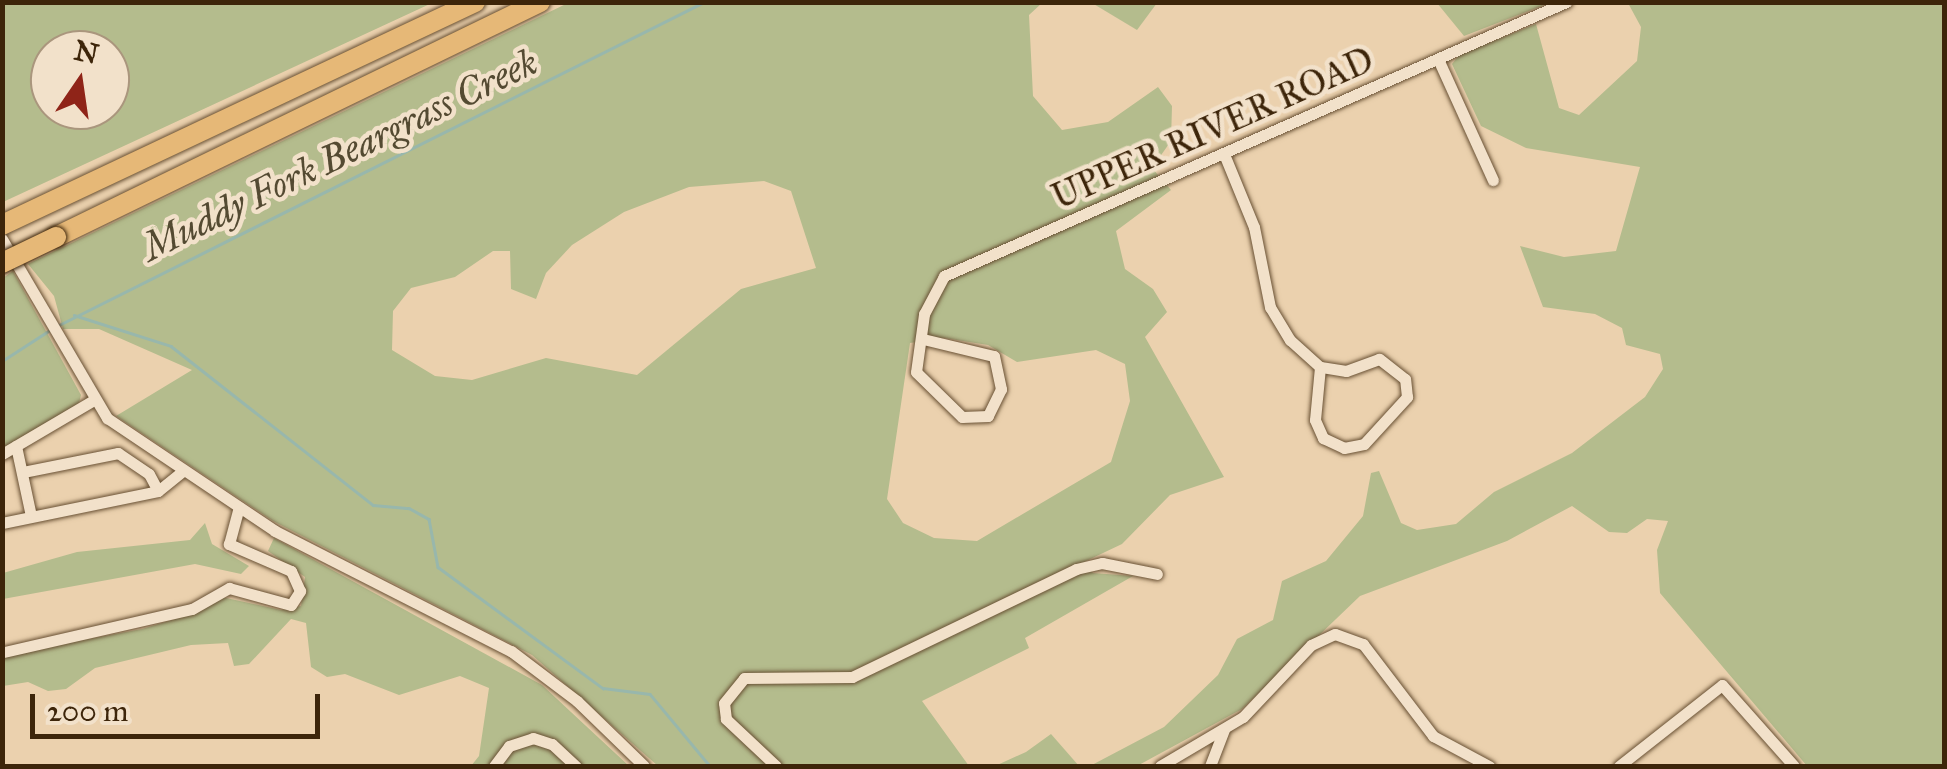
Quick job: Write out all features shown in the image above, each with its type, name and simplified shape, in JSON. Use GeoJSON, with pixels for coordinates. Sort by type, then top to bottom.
{"type":"FeatureCollection","features":[{"type":"Feature","properties":{"kind":"highway"},"geometry":{"type":"LineString","coordinates":[[2,226],[475,2]]}},
{"type":"Feature","properties":{"kind":"highway"},"geometry":{"type":"LineString","coordinates":[[2,263],[540,2]]}},
{"type":"Feature","properties":{"kind":"street","name":"UPPER RIVER ROAD"},"geometry":{"type":"LineString","coordinates":[[923,339],[994,356],[1002,389],[995,410],[976,420],[962,417],[919,380],[923,339],[930,294],[944,276],[1566,2]]}},
{"type":"Feature","properties":{"kind":"street"},"geometry":{"type":"LineString","coordinates":[[1438,60],[1494,180]]}},
{"type":"Feature","properties":{"kind":"street"},"geometry":{"type":"LineString","coordinates":[[1224,154],[1253,224],[1270,308],[1290,340],[1320,367],[1346,371],[1379,359],[1405,379],[1407,397],[1364,444],[1338,447],[1324,438],[1315,420],[1320,367]]}},
{"type":"Feature","properties":{"kind":"street"},"geometry":{"type":"LineString","coordinates":[[2,240],[92,401],[184,470],[308,550],[511,652],[577,701],[644,766]]}},
{"type":"Feature","properties":{"kind":"street"},"geometry":{"type":"LineString","coordinates":[[2,454],[92,401]]}},
{"type":"Feature","properties":{"kind":"street"},"geometry":{"type":"LineString","coordinates":[[16,446],[32,516]]}},
{"type":"Feature","properties":{"kind":"street"},"geometry":{"type":"LineString","coordinates":[[24,472],[118,454],[149,474],[158,491]]}},
{"type":"Feature","properties":{"kind":"street"},"geometry":{"type":"LineString","coordinates":[[2,522],[158,491],[184,470]]}},
{"type":"Feature","properties":{"kind":"street"},"geometry":{"type":"LineString","coordinates":[[4,652],[192,608],[229,588],[291,605],[300,591],[291,571],[229,544],[239,507]]}},
{"type":"Feature","properties":{"kind":"street"},"geometry":{"type":"LineString","coordinates":[[776,766],[726,719],[724,702],[744,678],[852,677],[1076,568],[1102,563],[1157,574]]}},
{"type":"Feature","properties":{"kind":"street"},"geometry":{"type":"LineString","coordinates":[[1160,766],[1224,729],[1256,705],[1311,646],[1344,634],[1363,644],[1433,736],[1489,766]]}},
{"type":"Feature","properties":{"kind":"street"},"geometry":{"type":"LineString","coordinates":[[1619,766],[1722,685],[1794,766]]}},
{"type":"Feature","properties":{"kind":"street"},"geometry":{"type":"LineString","coordinates":[[1210,766],[1224,729]]}},
{"type":"Feature","properties":{"kind":"street"},"geometry":{"type":"LineString","coordinates":[[494,766],[509,746],[533,738],[552,744],[576,766]]}},
{"type":"Feature","properties":{"kind":"green space"},"geometry":{"type":"Polygon","coordinates":[[[3,2],[432,3],[3,202],[3,2]]]}},
{"type":"Feature","properties":{"kind":"green space"},"geometry":{"type":"Polygon","coordinates":[[[568,3],[1042,3],[1029,15],[1033,96],[1062,130],[1108,122],[1158,87],[1172,106],[1171,141],[1152,168],[1171,190],[1116,231],[1125,269],[1153,289],[1167,312],[1145,337],[1224,477],[1170,495],[1122,544],[1084,562],[1093,573],[1133,576],[1025,638],[1029,648],[922,701],[969,766],[658,766],[532,655],[273,521],[116,416],[192,370],[99,329],[63,329],[54,296],[28,264],[568,3]],[[764,181],[689,187],[624,212],[572,245],[546,273],[536,299],[511,289],[510,251],[493,251],[455,277],[411,288],[393,311],[392,350],[435,376],[472,380],[546,358],[637,375],[741,289],[816,268],[791,191],[764,181]],[[944,338],[910,343],[887,499],[903,523],[934,538],[977,541],[1111,462],[1130,401],[1125,364],[1096,350],[1017,362],[988,345],[944,338]]]}},
{"type":"Feature","properties":{"kind":"green space"},"geometry":{"type":"Polygon","coordinates":[[[1092,3],[1157,3],[1137,30],[1092,3]]]}},
{"type":"Feature","properties":{"kind":"green space"},"geometry":{"type":"Polygon","coordinates":[[[1437,3],[1549,3],[1464,36],[1437,3]]]}},
{"type":"Feature","properties":{"kind":"green space"},"geometry":{"type":"Polygon","coordinates":[[[1628,3],[1944,3],[1944,766],[1807,766],[1660,593],[1657,550],[1668,521],[1647,519],[1627,533],[1609,532],[1572,506],[1507,541],[1360,596],[1242,709],[1137,766],[1090,766],[1164,727],[1218,675],[1237,639],[1273,620],[1282,581],[1326,561],[1363,516],[1371,473],[1379,471],[1401,523],[1417,530],[1456,524],[1494,492],[1572,453],[1645,397],[1663,369],[1660,354],[1626,345],[1622,328],[1595,314],[1543,307],[1520,246],[1564,257],[1616,251],[1640,167],[1526,148],[1481,126],[1452,64],[1459,55],[1536,24],[1559,108],[1579,115],[1637,61],[1641,27],[1628,3]]]}},
{"type":"Feature","properties":{"kind":"green space"},"geometry":{"type":"Polygon","coordinates":[[[13,271],[81,395],[79,403],[2,450],[3,278],[13,271]]]}},
{"type":"Feature","properties":{"kind":"green space"},"geometry":{"type":"Polygon","coordinates":[[[205,523],[212,544],[249,566],[241,574],[195,564],[3,599],[3,573],[77,552],[190,540],[205,523]]]}},
{"type":"Feature","properties":{"kind":"green space"},"geometry":{"type":"Polygon","coordinates":[[[274,538],[542,685],[629,766],[471,766],[479,756],[489,688],[460,676],[399,695],[345,674],[327,677],[311,667],[306,623],[291,619],[249,664],[234,666],[228,643],[191,645],[95,668],[66,689],[48,691],[28,682],[3,686],[2,655],[142,629],[198,612],[217,596],[281,610],[301,606],[305,577],[268,551],[274,538]]]}},
{"type":"Feature","properties":{"kind":"green space"},"geometry":{"type":"Polygon","coordinates":[[[1051,734],[1079,766],[995,766],[1026,752],[1051,734]]]}},
{"type":"Feature","properties":{"kind":"waterway","name":"Muddy Fork Beargrass Creek"},"geometry":{"type":"LineString","coordinates":[[57,326],[704,2]]}},
{"type":"Feature","properties":{"kind":"waterway"},"geometry":{"type":"LineString","coordinates":[[74,315],[171,346],[373,505],[409,508],[429,519],[438,567],[603,688],[650,694],[710,766]]}},
{"type":"Feature","properties":{"kind":"waterway","name":"Muddy Fork Beargrass Creek"},"geometry":{"type":"LineString","coordinates":[[2,361],[50,330]]}}]}
